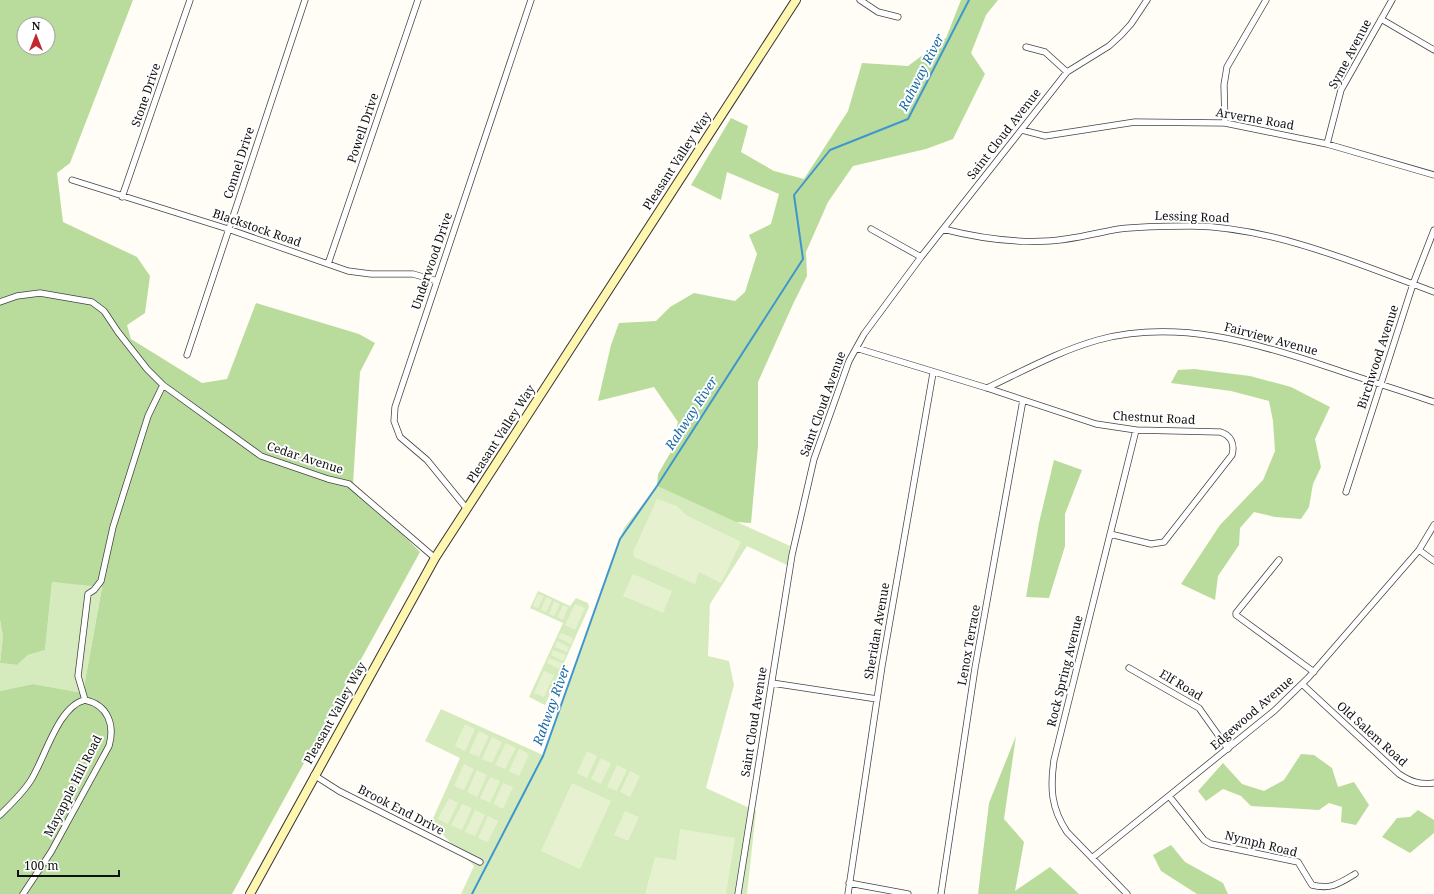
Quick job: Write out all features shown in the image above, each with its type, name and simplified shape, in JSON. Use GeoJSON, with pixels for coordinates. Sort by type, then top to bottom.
{"type":"FeatureCollection","features":[{"type":"Feature","properties":{"kind":"main road","name":"Pleasant Valley Way"},"geometry":{"type":"LineString","coordinates":[[250,894],[314,775],[435,558],[796,0]]}},
{"type":"Feature","properties":{"kind":"street","name":"Stone Drive"},"geometry":{"type":"LineString","coordinates":[[122,197],[190,0]]}},
{"type":"Feature","properties":{"kind":"street","name":"Connel Drive"},"geometry":{"type":"LineString","coordinates":[[187,355],[305,0]]}},
{"type":"Feature","properties":{"kind":"street","name":"Powell Drive"},"geometry":{"type":"LineString","coordinates":[[328,264],[418,0]]}},
{"type":"Feature","properties":{"kind":"street","name":"Underwood Drive"},"geometry":{"type":"LineString","coordinates":[[467,509],[427,460],[400,437],[394,422],[395,407],[531,0]]}},
{"type":"Feature","properties":{"kind":"street"},"geometry":{"type":"LineString","coordinates":[[860,0],[878,12],[898,17]]}},
{"type":"Feature","properties":{"kind":"street","name":"Saint Cloud Avenue"},"geometry":{"type":"LineString","coordinates":[[738,894],[792,555],[803,502],[814,459],[849,361],[864,334],[921,256],[1022,130],[1066,72],[1113,42],[1131,24],[1147,0]]}},
{"type":"Feature","properties":{"kind":"street"},"geometry":{"type":"LineString","coordinates":[[1225,123],[1224,85],[1227,67],[1266,0]]}},
{"type":"Feature","properties":{"kind":"street","name":"Syme Avenue"},"geometry":{"type":"LineString","coordinates":[[1327,144],[1341,90],[1392,0]]}},
{"type":"Feature","properties":{"kind":"street"},"geometry":{"type":"LineString","coordinates":[[1381,19],[1434,50]]}},
{"type":"Feature","properties":{"kind":"street"},"geometry":{"type":"LineString","coordinates":[[1026,47],[1045,52],[1066,72]]}},
{"type":"Feature","properties":{"kind":"street","name":"Arverne Road"},"geometry":{"type":"LineString","coordinates":[[1022,130],[1045,136],[1135,122],[1225,123],[1327,144],[1434,175]]}},
{"type":"Feature","properties":{"kind":"street","name":"Blackstock Road"},"geometry":{"type":"LineString","coordinates":[[72,180],[122,197],[228,229],[328,264],[360,273],[413,274],[437,281]]}},
{"type":"Feature","properties":{"kind":"street","name":"Lessing Road"},"geometry":{"type":"LineString","coordinates":[[943,229],[996,240],[1046,241],[1070,239],[1140,227],[1223,228],[1275,238],[1357,264],[1434,292]]}},
{"type":"Feature","properties":{"kind":"street"},"geometry":{"type":"LineString","coordinates":[[871,230],[921,256]]}},
{"type":"Feature","properties":{"kind":"street","name":"Birchwood Avenue"},"geometry":{"type":"LineString","coordinates":[[1346,492],[1413,284],[1434,230]]}},
{"type":"Feature","properties":{"kind":"street","name":"Cedar Avenue"},"geometry":{"type":"LineString","coordinates":[[0,302],[17,296],[40,293],[92,302],[104,311],[118,332],[147,369],[163,385],[261,456],[328,479],[349,484],[435,558]]}},
{"type":"Feature","properties":{"kind":"street","name":"Fairview Avenue"},"geometry":{"type":"LineString","coordinates":[[987,388],[1079,346],[1098,340],[1148,332],[1214,335],[1249,342],[1434,402]]}},
{"type":"Feature","properties":{"kind":"street","name":"Chestnut Road"},"geometry":{"type":"LineString","coordinates":[[856,348],[933,373],[987,388],[1096,424],[1136,430],[1220,432],[1229,436],[1232,440],[1234,450],[1229,459],[1164,542],[1151,544],[1110,534]]}},
{"type":"Feature","properties":{"kind":"street","name":"Sheridan Avenue"},"geometry":{"type":"LineString","coordinates":[[848,894],[877,699],[933,373]]}},
{"type":"Feature","properties":{"kind":"street"},"geometry":{"type":"LineString","coordinates":[[0,815],[14,802],[30,781],[45,754],[61,718],[75,704],[85,700],[78,676],[88,594],[94,590],[100,581],[113,527],[148,416],[163,385]]}},
{"type":"Feature","properties":{"kind":"street","name":"Lenox Terrace"},"geometry":{"type":"LineString","coordinates":[[941,894],[975,668],[1023,400]]}},
{"type":"Feature","properties":{"kind":"street","name":"Rock Spring Avenue"},"geometry":{"type":"LineString","coordinates":[[1127,894],[1067,832],[1060,822],[1055,811],[1051,778],[1054,760],[1136,430]]}},
{"type":"Feature","properties":{"kind":"street","name":"Edgewood Avenue"},"geometry":{"type":"LineString","coordinates":[[1092,858],[1274,711],[1302,684],[1419,550],[1434,525]]}},
{"type":"Feature","properties":{"kind":"street"},"geometry":{"type":"LineString","coordinates":[[1419,550],[1434,561]]}},
{"type":"Feature","properties":{"kind":"street"},"geometry":{"type":"LineString","coordinates":[[1279,560],[1236,613],[1236,615],[1314,672]]}},
{"type":"Feature","properties":{"kind":"street","name":"Elf Road"},"geometry":{"type":"LineString","coordinates":[[1129,668],[1200,708],[1228,749]]}},
{"type":"Feature","properties":{"kind":"street"},"geometry":{"type":"LineString","coordinates":[[772,683],[877,699]]}},
{"type":"Feature","properties":{"kind":"street","name":"Old Salem Road"},"geometry":{"type":"LineString","coordinates":[[1302,684],[1399,774],[1409,781],[1419,784],[1434,783]]}},
{"type":"Feature","properties":{"kind":"street","name":"Mayapple Hill Road"},"geometry":{"type":"LineString","coordinates":[[23,894],[51,852],[109,746],[112,737],[111,721],[98,706],[85,700]]}},
{"type":"Feature","properties":{"kind":"street","name":"Brook End Drive"},"geometry":{"type":"LineString","coordinates":[[314,775],[339,791],[480,862]]}},
{"type":"Feature","properties":{"kind":"street","name":"Nymph Road"},"geometry":{"type":"LineString","coordinates":[[1169,796],[1200,835],[1211,844],[1298,862],[1312,885],[1320,887],[1334,887],[1355,874]]}},
{"type":"Feature","properties":{"kind":"street"},"geometry":{"type":"LineString","coordinates":[[849,883],[908,894]]}},
{"type":"Feature","properties":{"kind":"green space"},"geometry":{"type":"Polygon","coordinates":[[[0,0],[133,0],[70,163],[57,173],[63,222],[137,257],[150,276],[145,313],[127,325],[131,339],[202,383],[227,379],[256,303],[359,334],[375,343],[360,372],[353,484],[420,552],[232,894],[0,894],[0,691],[33,684],[83,693],[102,587],[52,582],[45,650],[28,655],[17,665],[0,663],[3,636],[0,620],[0,0]]]}},
{"type":"Feature","properties":{"kind":"green space"},"geometry":{"type":"Polygon","coordinates":[[[961,0],[998,0],[986,15],[971,53],[985,74],[953,139],[926,149],[853,166],[828,202],[806,252],[807,276],[758,382],[758,446],[751,523],[736,522],[657,486],[658,474],[672,450],[678,422],[654,387],[598,401],[611,345],[619,323],[656,321],[670,307],[694,293],[735,301],[745,292],[757,254],[749,235],[771,224],[779,194],[727,172],[721,200],[691,185],[731,118],[748,126],[741,152],[774,171],[804,179],[848,111],[862,63],[908,66],[946,38],[961,0]]]}},
{"type":"Feature","properties":{"kind":"green space"},"geometry":{"type":"Polygon","coordinates":[[[1194,369],[1250,376],[1291,387],[1330,407],[1315,439],[1321,467],[1313,484],[1309,507],[1301,519],[1275,517],[1254,512],[1240,528],[1239,545],[1218,576],[1215,600],[1181,584],[1220,525],[1263,480],[1275,451],[1273,421],[1269,401],[1231,391],[1171,383],[1178,370],[1194,369]]]}},
{"type":"Feature","properties":{"kind":"green space"},"geometry":{"type":"Polygon","coordinates":[[[1054,460],[1082,470],[1065,514],[1065,546],[1049,598],[1026,597],[1039,523],[1054,460]]]}},
{"type":"Feature","properties":{"kind":"green space"},"geometry":{"type":"Polygon","coordinates":[[[657,486],[790,546],[787,565],[747,546],[710,604],[708,656],[729,661],[734,685],[706,788],[756,811],[747,894],[461,894],[474,866],[431,823],[460,758],[425,741],[441,709],[543,755],[624,528],[657,486]]]}},
{"type":"Feature","properties":{"kind":"green space"},"geometry":{"type":"Polygon","coordinates":[[[657,499],[677,506],[686,515],[741,542],[721,583],[699,572],[695,584],[634,557],[633,552],[657,499]]]}},
{"type":"Feature","properties":{"kind":"green space"},"geometry":{"type":"Polygon","coordinates":[[[633,574],[672,591],[663,613],[623,596],[633,574]]]}},
{"type":"Feature","properties":{"kind":"green space"},"geometry":{"type":"Polygon","coordinates":[[[52,582],[102,586],[83,693],[33,684],[0,691],[0,663],[17,665],[28,655],[45,650],[52,582]]]}},
{"type":"Feature","properties":{"kind":"green space"},"geometry":{"type":"Polygon","coordinates":[[[538,591],[570,606],[576,598],[588,603],[589,607],[545,705],[529,697],[563,623],[530,608],[538,591]]]}},
{"type":"Feature","properties":{"kind":"green space"},"geometry":{"type":"Polygon","coordinates":[[[538,594],[544,596],[538,608],[533,606],[538,594]]]}},
{"type":"Feature","properties":{"kind":"green space"},"geometry":{"type":"Polygon","coordinates":[[[546,597],[552,600],[546,612],[541,610],[546,597]]]}},
{"type":"Feature","properties":{"kind":"green space"},"geometry":{"type":"Polygon","coordinates":[[[554,601],[560,604],[554,616],[549,614],[554,601]]]}},
{"type":"Feature","properties":{"kind":"green space"},"geometry":{"type":"Polygon","coordinates":[[[575,604],[585,608],[575,630],[565,625],[575,604]]]}},
{"type":"Feature","properties":{"kind":"green space"},"geometry":{"type":"Polygon","coordinates":[[[563,605],[568,607],[563,620],[557,617],[563,605]]]}},
{"type":"Feature","properties":{"kind":"green space"},"geometry":{"type":"Polygon","coordinates":[[[0,620],[3,636],[0,663],[0,620]]]}},
{"type":"Feature","properties":{"kind":"green space"},"geometry":{"type":"Polygon","coordinates":[[[561,633],[573,638],[571,644],[558,638],[561,633]]]}},
{"type":"Feature","properties":{"kind":"green space"},"geometry":{"type":"Polygon","coordinates":[[[557,641],[569,647],[567,652],[555,647],[557,641]]]}},
{"type":"Feature","properties":{"kind":"green space"},"geometry":{"type":"Polygon","coordinates":[[[553,650],[566,655],[563,661],[551,655],[553,650]]]}},
{"type":"Feature","properties":{"kind":"green space"},"geometry":{"type":"Polygon","coordinates":[[[549,658],[562,663],[559,669],[547,663],[549,658]]]}},
{"type":"Feature","properties":{"kind":"green space"},"geometry":{"type":"Polygon","coordinates":[[[544,671],[554,675],[544,697],[534,693],[544,671]]]}},
{"type":"Feature","properties":{"kind":"green space"},"geometry":{"type":"Polygon","coordinates":[[[465,724],[475,729],[465,751],[455,746],[465,724]]]}},
{"type":"Feature","properties":{"kind":"green space"},"geometry":{"type":"Polygon","coordinates":[[[479,731],[489,736],[479,757],[469,753],[479,731]]]}},
{"type":"Feature","properties":{"kind":"green space"},"geometry":{"type":"Polygon","coordinates":[[[1016,736],[1004,819],[1024,842],[1015,891],[1050,867],[1079,894],[978,894],[989,803],[1016,736]]]}},
{"type":"Feature","properties":{"kind":"green space"},"geometry":{"type":"Polygon","coordinates":[[[492,737],[502,742],[492,763],[482,759],[492,737]]]}},
{"type":"Feature","properties":{"kind":"green space"},"geometry":{"type":"Polygon","coordinates":[[[506,743],[516,748],[505,769],[495,765],[506,743]]]}},
{"type":"Feature","properties":{"kind":"green space"},"geometry":{"type":"Polygon","coordinates":[[[519,749],[529,754],[519,776],[509,771],[519,749]]]}},
{"type":"Feature","properties":{"kind":"green space"},"geometry":{"type":"Polygon","coordinates":[[[587,751],[597,756],[587,778],[577,773],[587,751]]]}},
{"type":"Feature","properties":{"kind":"green space"},"geometry":{"type":"Polygon","coordinates":[[[1301,754],[1314,755],[1332,768],[1338,787],[1354,782],[1369,805],[1356,825],[1341,822],[1342,807],[1329,803],[1319,810],[1251,806],[1241,796],[1223,789],[1206,801],[1198,791],[1223,763],[1242,784],[1264,791],[1284,780],[1301,754]]]}},
{"type":"Feature","properties":{"kind":"green space"},"geometry":{"type":"Polygon","coordinates":[[[601,758],[611,763],[601,784],[591,779],[601,758]]]}},
{"type":"Feature","properties":{"kind":"green space"},"geometry":{"type":"Polygon","coordinates":[[[464,764],[474,769],[464,790],[454,786],[464,764]]]}},
{"type":"Feature","properties":{"kind":"green space"},"geometry":{"type":"Polygon","coordinates":[[[617,765],[627,770],[617,791],[607,787],[617,765]]]}},
{"type":"Feature","properties":{"kind":"green space"},"geometry":{"type":"Polygon","coordinates":[[[477,770],[487,775],[477,797],[467,792],[477,770]]]}},
{"type":"Feature","properties":{"kind":"green space"},"geometry":{"type":"Polygon","coordinates":[[[630,771],[640,776],[630,797],[620,792],[630,771]]]}},
{"type":"Feature","properties":{"kind":"green space"},"geometry":{"type":"Polygon","coordinates":[[[490,777],[500,781],[490,803],[480,798],[490,777]]]}},
{"type":"Feature","properties":{"kind":"green space"},"geometry":{"type":"Polygon","coordinates":[[[503,783],[513,787],[503,809],[493,804],[503,783]]]}},
{"type":"Feature","properties":{"kind":"green space"},"geometry":{"type":"Polygon","coordinates":[[[572,783],[611,801],[580,869],[541,851],[572,783]]]}},
{"type":"Feature","properties":{"kind":"green space"},"geometry":{"type":"Polygon","coordinates":[[[449,798],[458,803],[448,824],[438,819],[449,798]]]}},
{"type":"Feature","properties":{"kind":"green space"},"geometry":{"type":"Polygon","coordinates":[[[462,804],[472,808],[462,830],[451,825],[462,804]]]}},
{"type":"Feature","properties":{"kind":"green space"},"geometry":{"type":"Polygon","coordinates":[[[475,810],[485,815],[475,836],[465,832],[475,810]]]}},
{"type":"Feature","properties":{"kind":"green space"},"geometry":{"type":"Polygon","coordinates":[[[1418,810],[1434,820],[1434,833],[1410,853],[1382,837],[1397,818],[1410,817],[1418,810]]]}},
{"type":"Feature","properties":{"kind":"green space"},"geometry":{"type":"Polygon","coordinates":[[[625,811],[639,817],[628,841],[614,835],[625,811]]]}},
{"type":"Feature","properties":{"kind":"green space"},"geometry":{"type":"Polygon","coordinates":[[[488,816],[498,821],[488,842],[478,838],[488,816]]]}},
{"type":"Feature","properties":{"kind":"green space"},"geometry":{"type":"Polygon","coordinates":[[[680,829],[735,838],[726,894],[645,894],[655,857],[676,860],[680,829]]]}},
{"type":"Feature","properties":{"kind":"green space"},"geometry":{"type":"Polygon","coordinates":[[[1171,845],[1185,862],[1223,883],[1228,894],[1197,894],[1161,871],[1153,855],[1171,845]]]}},
{"type":"Feature","properties":{"kind":"waterway","name":"Rahway River"},"geometry":{"type":"LineString","coordinates":[[472,894],[543,756],[620,539],[657,486],[803,259],[794,195],[830,150],[908,119],[969,0]]}}]}
